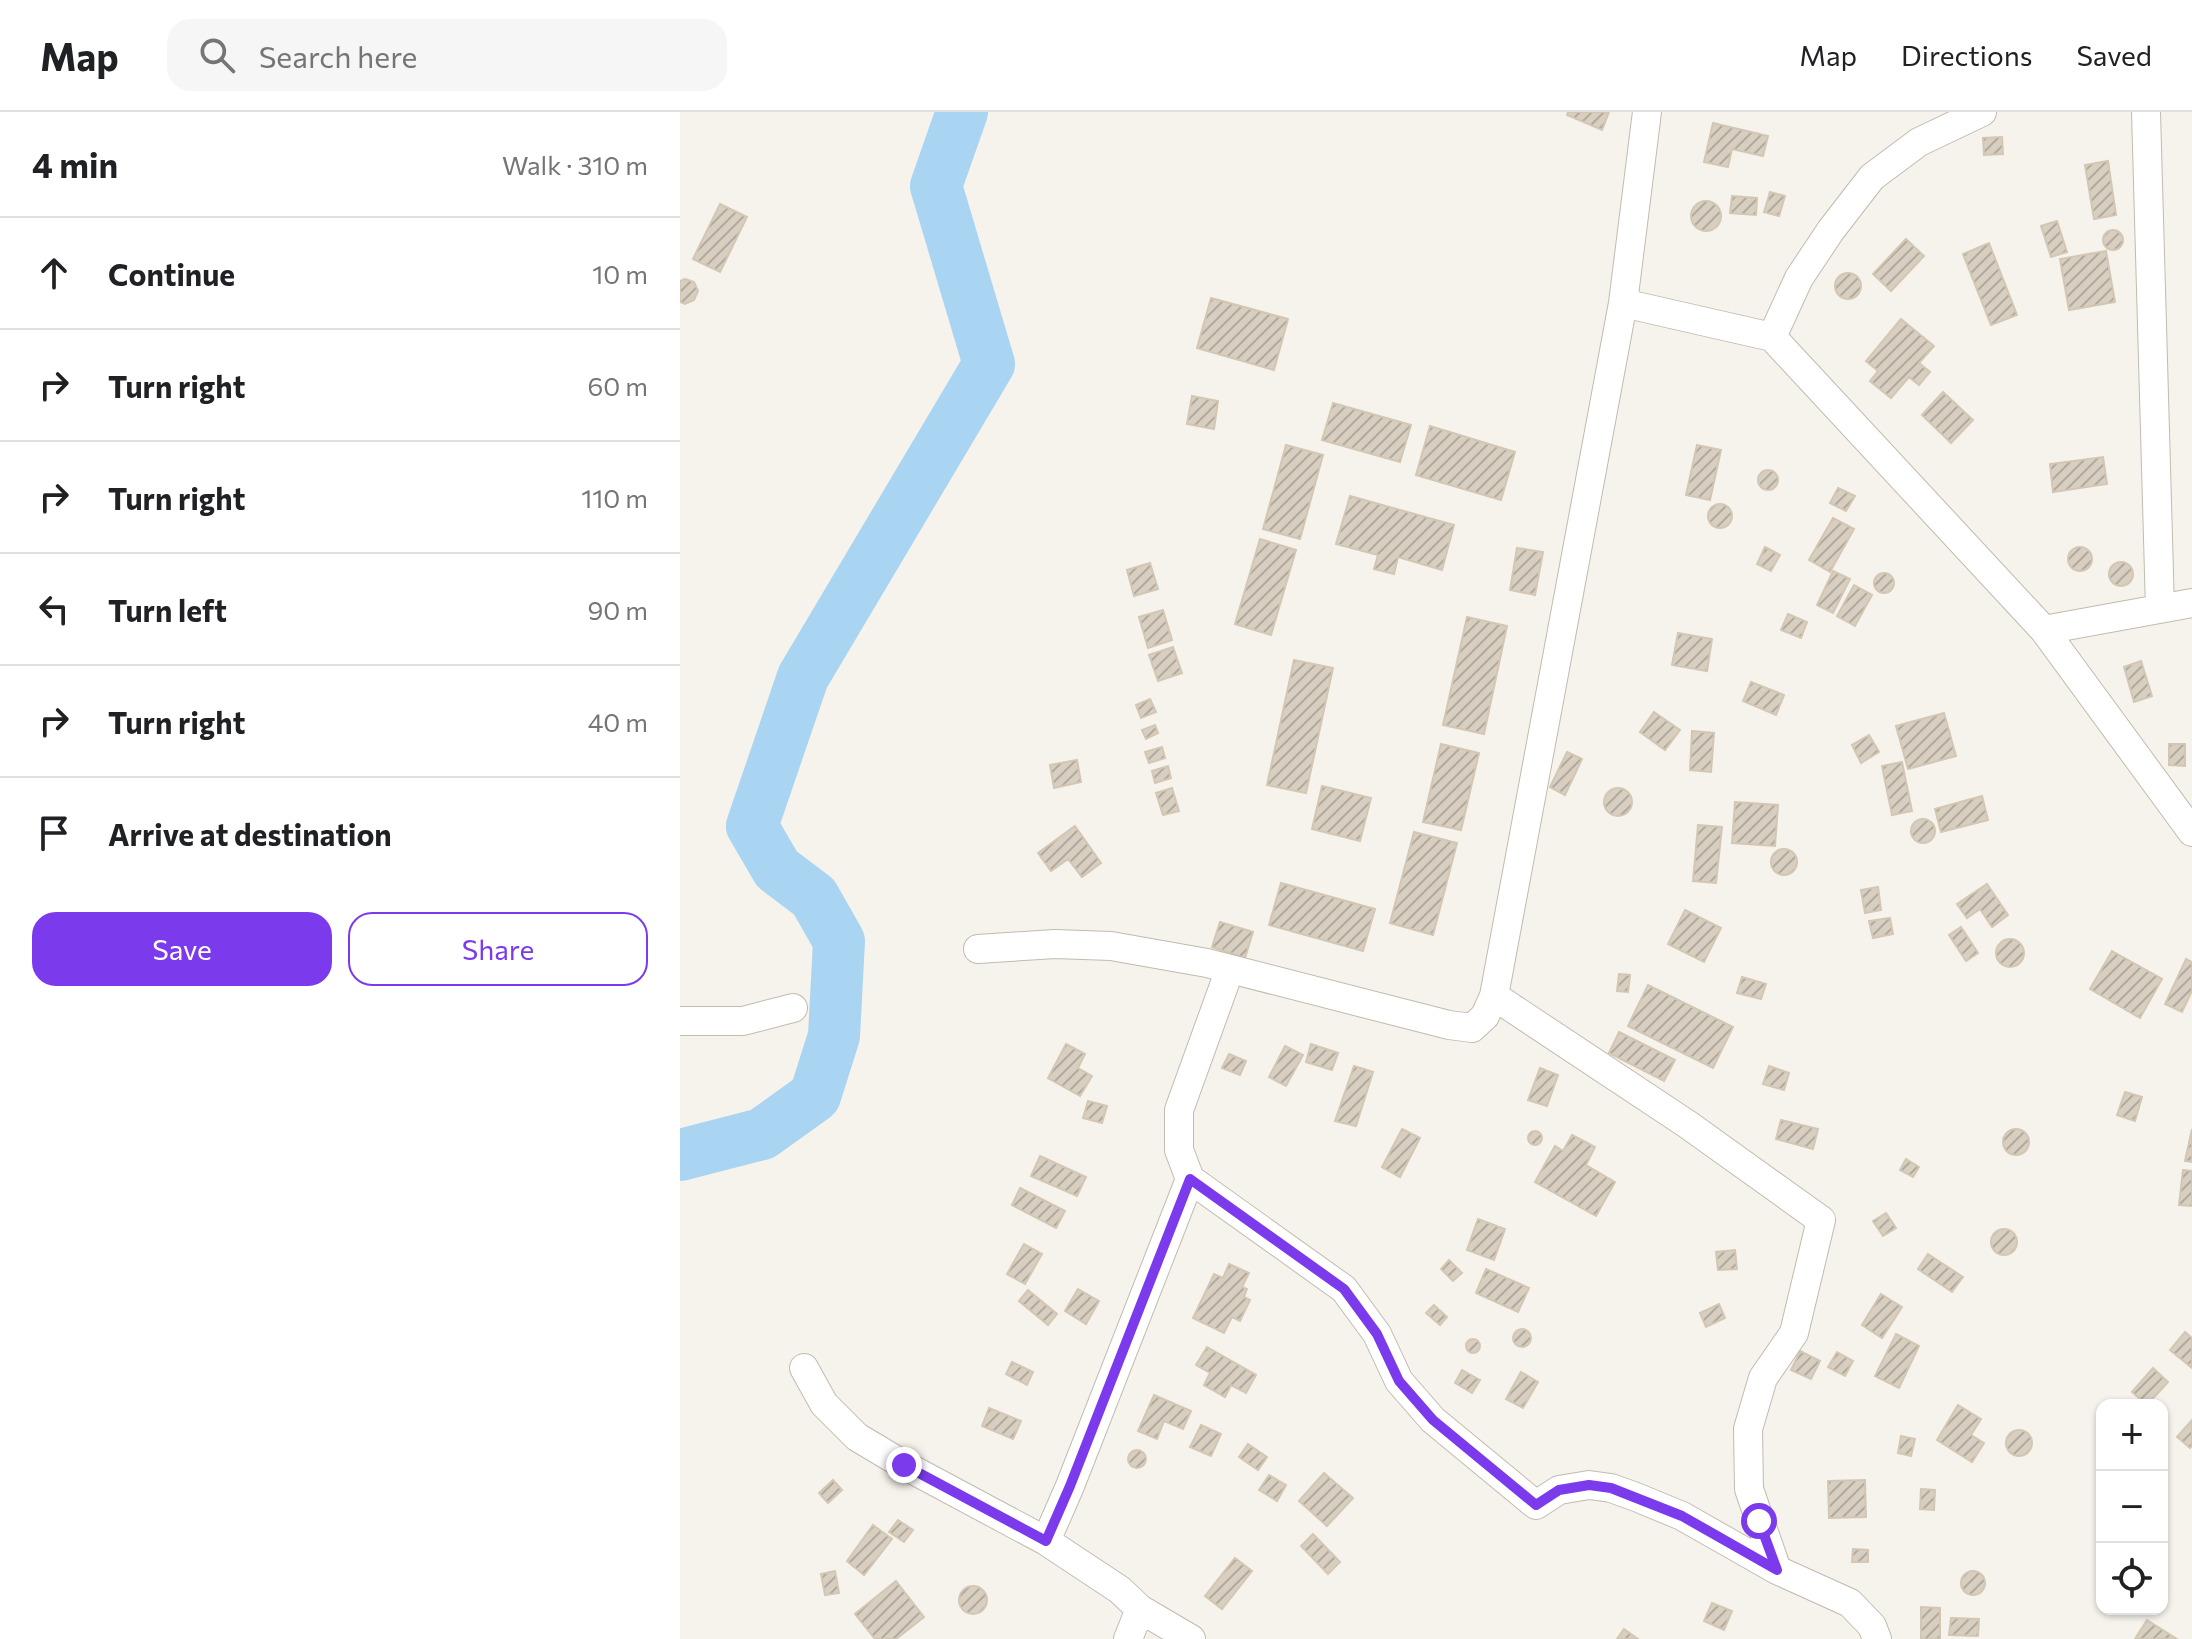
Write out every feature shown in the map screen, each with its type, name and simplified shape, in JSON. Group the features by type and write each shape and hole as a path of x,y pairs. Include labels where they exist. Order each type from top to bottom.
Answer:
{"street":[{"path":"978,949 1055,944 1111,946 1207,963 1449,1025 1472,1028 1485,1016 1494,996 1623,303 1647,112"},
{"path":"1772,337 1799,278 1872,177 1919,142 1982,112"},
{"path":"2146,112 2160,609"},
{"path":"1623,303 1772,337 2044,630 2192,832"},
{"path":"2044,630 2192,603"},
{"path":"1230,969 1179,1110 1179,1150 1190,1179 1344,1289 1377,1334 1399,1381 1433,1420 1536,1505 1559,1490 1589,1485 1611,1488 1682,1516 1777,1570 1850,1603 1872,1626 1877,1639"},
{"path":"1494,996 1687,1124 1821,1220 1794,1333 1763,1378 1748,1429 1749,1489 1777,1570"},
{"path":"680,1021 743,1021 793,1008"},
{"path":"1046,1541 1190,1179"},
{"path":"804,1368 824,1404 857,1437 1046,1541 1120,1590 1140,1609 1191,1639"},
{"path":"1128,1639 1140,1609"}],"building":[{"path":"1568,112 1609,112 1602,130 1567,115"},
{"path":"1713,123 1768,136 1763,156 1732,149 1728,167 1704,162"},
{"path":"2002,137 2003,154 1984,155 1983,138"},
{"path":"2108,161 2116,215 2094,219 2085,165"},
{"path":"1770,192 1785,196 1779,216 1764,212"},
{"path":"1732,196 1757,198 1756,215 1730,213"},
{"path":"1706,201 1717,205 1721,216 1717,227 1706,231 1695,227 1691,216 1695,205"},
{"path":"720,204 747,217 720,272 693,259"},
{"path":"2057,221 2067,252 2051,257 2041,226"},
{"path":"2113,230 2120,233 2123,240 2120,247 2113,250 2106,247 2103,240 2106,233"},
{"path":"1906,239 1924,256 1891,291 1873,274"},
{"path":"1989,243 2017,315 1991,325 1963,254"},
{"path":"2106,251 2115,302 2069,310 2060,259"},
{"path":"1848,273 1857,277 1861,286 1857,295 1848,299 1839,295 1835,286 1839,277"},
{"path":"680,281 694,282 698,291 694,300 685,304 680,302"},
{"path":"1211,298 1288,319 1274,370 1197,348"},
{"path":"1901,319 1934,346 1919,363 1930,372 1919,385 1909,377 1891,398 1870,381 1878,371 1866,361"},
{"path":"1943,392 1973,420 1951,443 1922,415"},
{"path":"1192,396 1218,401 1214,429 1187,424"},
{"path":"1333,403 1411,425 1400,462 1322,440"},
{"path":"1430,426 1515,452 1501,500 1416,475"},
{"path":"1286,445 1323,455 1300,539 1263,529"},
{"path":"1697,445 1721,450 1710,500 1686,495"},
{"path":"2103,457 2107,484 2053,492 2050,464"},
{"path":"1764,470 1772,470 1778,480 1772,490 1764,490 1758,484 1758,476"},
{"path":"1838,488 1855,496 1846,511 1830,503"},
{"path":"1350,496 1454,525 1442,570 1398,557 1394,574 1374,569 1378,555 1336,544"},
{"path":"1720,504 1729,507 1732,516 1729,525 1720,528 1711,525 1708,516 1711,507"},
{"path":"1833,518 1854,529 1830,572 1809,560"},
{"path":"1260,539 1296,550 1271,635 1235,624"},
{"path":"1765,547 1780,555 1771,571 1757,564"},
{"path":"2080,547 2089,550 2092,559 2089,568 2080,571 2071,568 2068,559 2071,550"},
{"path":"1517,548 1543,552 1535,595 1510,590"},
{"path":"2121,562 2130,565 2133,574 2130,583 2121,586 2112,583 2109,574 2112,565"},
{"path":"1150,563 1158,589 1134,596 1127,570"},
{"path":"1833,571 1850,579 1833,613 1817,605"},
{"path":"1884,573 1891,576 1894,583 1891,590 1884,593 1877,590 1874,583 1877,576"},
{"path":"1854,585 1872,595 1855,626 1837,616"},
{"path":"1163,610 1172,640 1148,648 1139,617"},
{"path":"1788,614 1807,622 1801,638 1781,630"},
{"path":"1467,617 1507,626 1484,734 1443,725"},
{"path":"1678,633 1712,639 1707,671 1672,665"},
{"path":"1173,647 1182,673 1158,681 1149,655"},
{"path":"1294,660 1333,668 1306,793 1267,785"},
{"path":"2141,661 2152,696 2134,702 2124,667"},
{"path":"1751,682 1784,695 1776,715 1743,701"},
{"path":"1150,699 1156,712 1141,718 1136,705"},
{"path":"1654,712 1680,730 1665,750 1640,732"},
{"path":"1944,713 1956,756 1908,769 1896,726"},
{"path":"1155,725 1158,733 1146,739 1142,730"},
{"path":"1692,731 1714,733 1711,772 1690,770"},
{"path":"1869,735 1879,752 1861,763 1852,745"},
{"path":"1441,744 1479,753 1461,830 1423,822"},
{"path":"2169,744 2185,744 2185,766 2169,765"},
{"path":"1162,747 1165,758 1149,763 1145,752"},
{"path":"1567,752 1582,759 1565,795 1550,787"},
{"path":"1077,760 1081,782 1054,788 1050,765"},
{"path":"1902,762 1912,811 1892,815 1882,766"},
{"path":"1168,766 1171,778 1155,783 1152,771"},
{"path":"1322,786 1371,798 1360,841 1312,829"},
{"path":"1172,788 1179,811 1163,815 1156,793"},
{"path":"1618,788 1628,792 1632,802 1628,812 1618,816 1608,812 1604,802 1608,792"},
{"path":"1982,796 1988,820 1941,832 1935,809"},
{"path":"1735,802 1778,805 1775,846 1732,843"},
{"path":"1923,819 1931,823 1935,831 1931,839 1923,843 1915,839 1911,831 1915,823"},
{"path":"1698,825 1722,827 1716,883 1693,881"},
{"path":"1075,826 1101,863 1082,877 1068,859 1051,871 1038,853"},
{"path":"1414,832 1457,843 1433,935 1390,923"},
{"path":"1784,849 1793,853 1797,862 1793,871 1784,875 1775,871 1771,862 1775,853"},
{"path":"1281,883 1375,909 1363,951 1269,925"},
{"path":"1987,884 2008,915 1992,927 1980,909 1967,918 1957,904"},
{"path":"1878,887 1881,910 1865,913 1861,890"},
{"path":"1685,910 1721,928 1704,962 1668,944"},
{"path":"1890,918 1893,934 1873,938 1869,921"},
{"path":"1220,922 1253,932 1245,958 1212,947"},
{"path":"1961,927 1978,953 1966,961 1949,935"},
{"path":"2010,939 2020,943 2024,953 2020,963 2010,967 2000,963 1996,953 2000,943"},
{"path":"2112,951 2162,979 2140,1018 2090,989"},
{"path":"2186,959 2192,962 2192,991 2182,1012 2165,1004"},
{"path":"1619,974 1630,975 1628,992 1617,991"},
{"path":"1742,977 1766,984 1761,999 1737,993"},
{"path":"1648,985 1733,1027 1713,1068 1628,1026"},
{"path":"1619,1032 1675,1060 1664,1081 1609,1053"},
{"path":"1066,1044 1085,1054 1078,1068 1092,1076 1080,1096 1048,1078"},
{"path":"1311,1044 1338,1053 1332,1070 1306,1062"},
{"path":"1285,1046 1303,1055 1286,1086 1269,1077"},
{"path":"1229,1054 1246,1061 1240,1075 1222,1068"},
{"path":"1354,1066 1373,1072 1356,1126 1335,1121"},
{"path":"1769,1066 1789,1073 1784,1090 1763,1084"},
{"path":"1540,1068 1558,1075 1547,1106 1528,1100"},
{"path":"2125,1092 2142,1097 2135,1121 2117,1115"},
{"path":"1088,1101 1107,1106 1102,1123 1083,1118"},
{"path":"1781,1120 1818,1129 1813,1149 1776,1139"},
{"path":"1402,1129 1420,1138 1400,1177 1382,1167"},
{"path":"2016,1129 2025,1133 2029,1142 2025,1151 2016,1155 2007,1151 2003,1142 2007,1133"},
{"path":"2192,1129 2192,1162 2185,1161"},
{"path":"1535,1131 1542,1138 1535,1145 1528,1138"},
{"path":"1572,1135 1595,1147 1586,1165 1615,1182 1596,1216 1535,1182 1555,1146 1563,1151"},
{"path":"1040,1156 1086,1177 1077,1196 1031,1176"},
{"path":"1906,1159 1919,1167 1913,1177 1900,1170"},
{"path":"2183,1170 2192,1171 2192,1206 2179,1205"},
{"path":"1020,1188 1065,1211 1056,1228 1012,1205"},
{"path":"1886,1213 1896,1228 1883,1236 1873,1221"},
{"path":"1478,1219 1505,1229 1494,1260 1467,1250"},
{"path":"2004,1229 2013,1233 2017,1242 2013,1251 2004,1255 1995,1251 1991,1242 1995,1233"},
{"path":"1024,1244 1042,1254 1025,1284 1007,1274"},
{"path":"1735,1250 1737,1269 1718,1270 1716,1252"},
{"path":"1928,1254 1963,1277 1952,1292 1918,1269"},
{"path":"1449,1260 1462,1273 1453,1281 1441,1269"},
{"path":"1229,1264 1249,1273 1242,1287 1247,1289 1244,1297 1250,1300 1240,1321 1232,1317 1224,1333 1193,1318 1214,1274 1223,1278"},
{"path":"1486,1269 1529,1288 1518,1312 1476,1293"},
{"path":"1078,1289 1099,1301 1086,1324 1065,1311"},
{"path":"1028,1290 1057,1314 1048,1325 1019,1301"},
{"path":"1881,1294 1902,1307 1882,1338 1862,1325"},
{"path":"1719,1304 1725,1318 1706,1327 1700,1313"},
{"path":"1434,1305 1447,1317 1440,1325 1426,1313"},
{"path":"1522,1329 1531,1338 1522,1347 1513,1338"},
{"path":"2185,1332 2192,1338 2192,1368 2170,1350"},
{"path":"1896,1334 1919,1346 1899,1388 1875,1376"},
{"path":"1473,1339 1480,1346 1473,1353 1466,1346"},
{"path":"1207,1347 1256,1375 1246,1393 1231,1385 1225,1397 1204,1385 1210,1373 1196,1365"},
{"path":"1800,1351 1820,1361 1811,1379 1791,1370"},
{"path":"1837,1352 1853,1361 1845,1376 1828,1367"},
{"path":"1012,1362 1033,1372 1027,1385 1006,1374"},
{"path":"2153,1368 2168,1382 2152,1399 2140,1399 2132,1392"},
{"path":"1462,1370 1480,1380 1472,1393 1455,1383"},
{"path":"1521,1372 1538,1382 1523,1408 1506,1399"},
{"path":"1154,1395 1191,1411 1183,1429 1164,1421 1157,1439 1138,1431"},
{"path":"1958,1405 1981,1419 1971,1435 1984,1443 1972,1462 1937,1440"},
{"path":"989,1408 1021,1421 1013,1439 982,1426"},
{"path":"2192,1420 2192,1446 2190,1448 2177,1437"},
{"path":"1201,1425 1221,1434 1211,1456 1190,1447"},
{"path":"2019,1430 2028,1434 2032,1443 2028,1452 2019,1456 2010,1452 2006,1443 2010,1434"},
{"path":"1901,1436 1915,1439 1911,1456 1898,1453"},
{"path":"1248,1444 1267,1457 1258,1470 1239,1457"},
{"path":"1137,1450 1146,1459 1137,1468 1128,1459"},
{"path":"1324,1473 1353,1498 1327,1526 1299,1501"},
{"path":"1269,1475 1286,1485 1277,1501 1259,1490"},
{"path":"833,1480 842,1490 828,1503 819,1493"},
{"path":"1865,1480 1866,1517 1829,1518 1828,1481"},
{"path":"1921,1489 1935,1490 1934,1510 1920,1509"},
{"path":"898,1520 913,1530 904,1542 889,1532"},
{"path":"873,1525 892,1539 864,1575 847,1561"},
{"path":"1313,1534 1340,1562 1328,1574 1301,1546"},
{"path":"1853,1549 1868,1550 1868,1562 1852,1562"},
{"path":"1235,1558 1252,1571 1222,1609 1205,1596"},
{"path":"835,1571 839,1593 825,1595 821,1574"},
{"path":"1973,1571 1982,1574 1985,1583 1982,1592 1973,1595 1964,1592 1961,1583 1964,1574"},
{"path":"896,1581 924,1617 896,1639 875,1639 855,1614"},
{"path":"973,1586 983,1590 987,1600 983,1610 973,1614 963,1610 959,1600 963,1590"},
{"path":"1712,1603 1732,1611 1724,1630 1704,1621"},
{"path":"1921,1607 1940,1608 1940,1639 1921,1639"},
{"path":"1951,1618 1979,1619 1978,1636 1949,1635"},
{"path":"2147,1620 2177,1639 2135,1639"},
{"path":"1624,1629 1638,1639 1617,1639"}],"waterway":[{"path":"680,1155 762,1134 815,1096 834,1036 839,941 814,897 777,869 752,826 803,677 989,364 936,186 962,112"}],"route":[{"path":"904,1465 1046,1541 1190,1179 1344,1289 1377,1334 1399,1381 1433,1420 1536,1505 1559,1490 1589,1485 1611,1488 1682,1516 1777,1570 1759,1521"}]}
